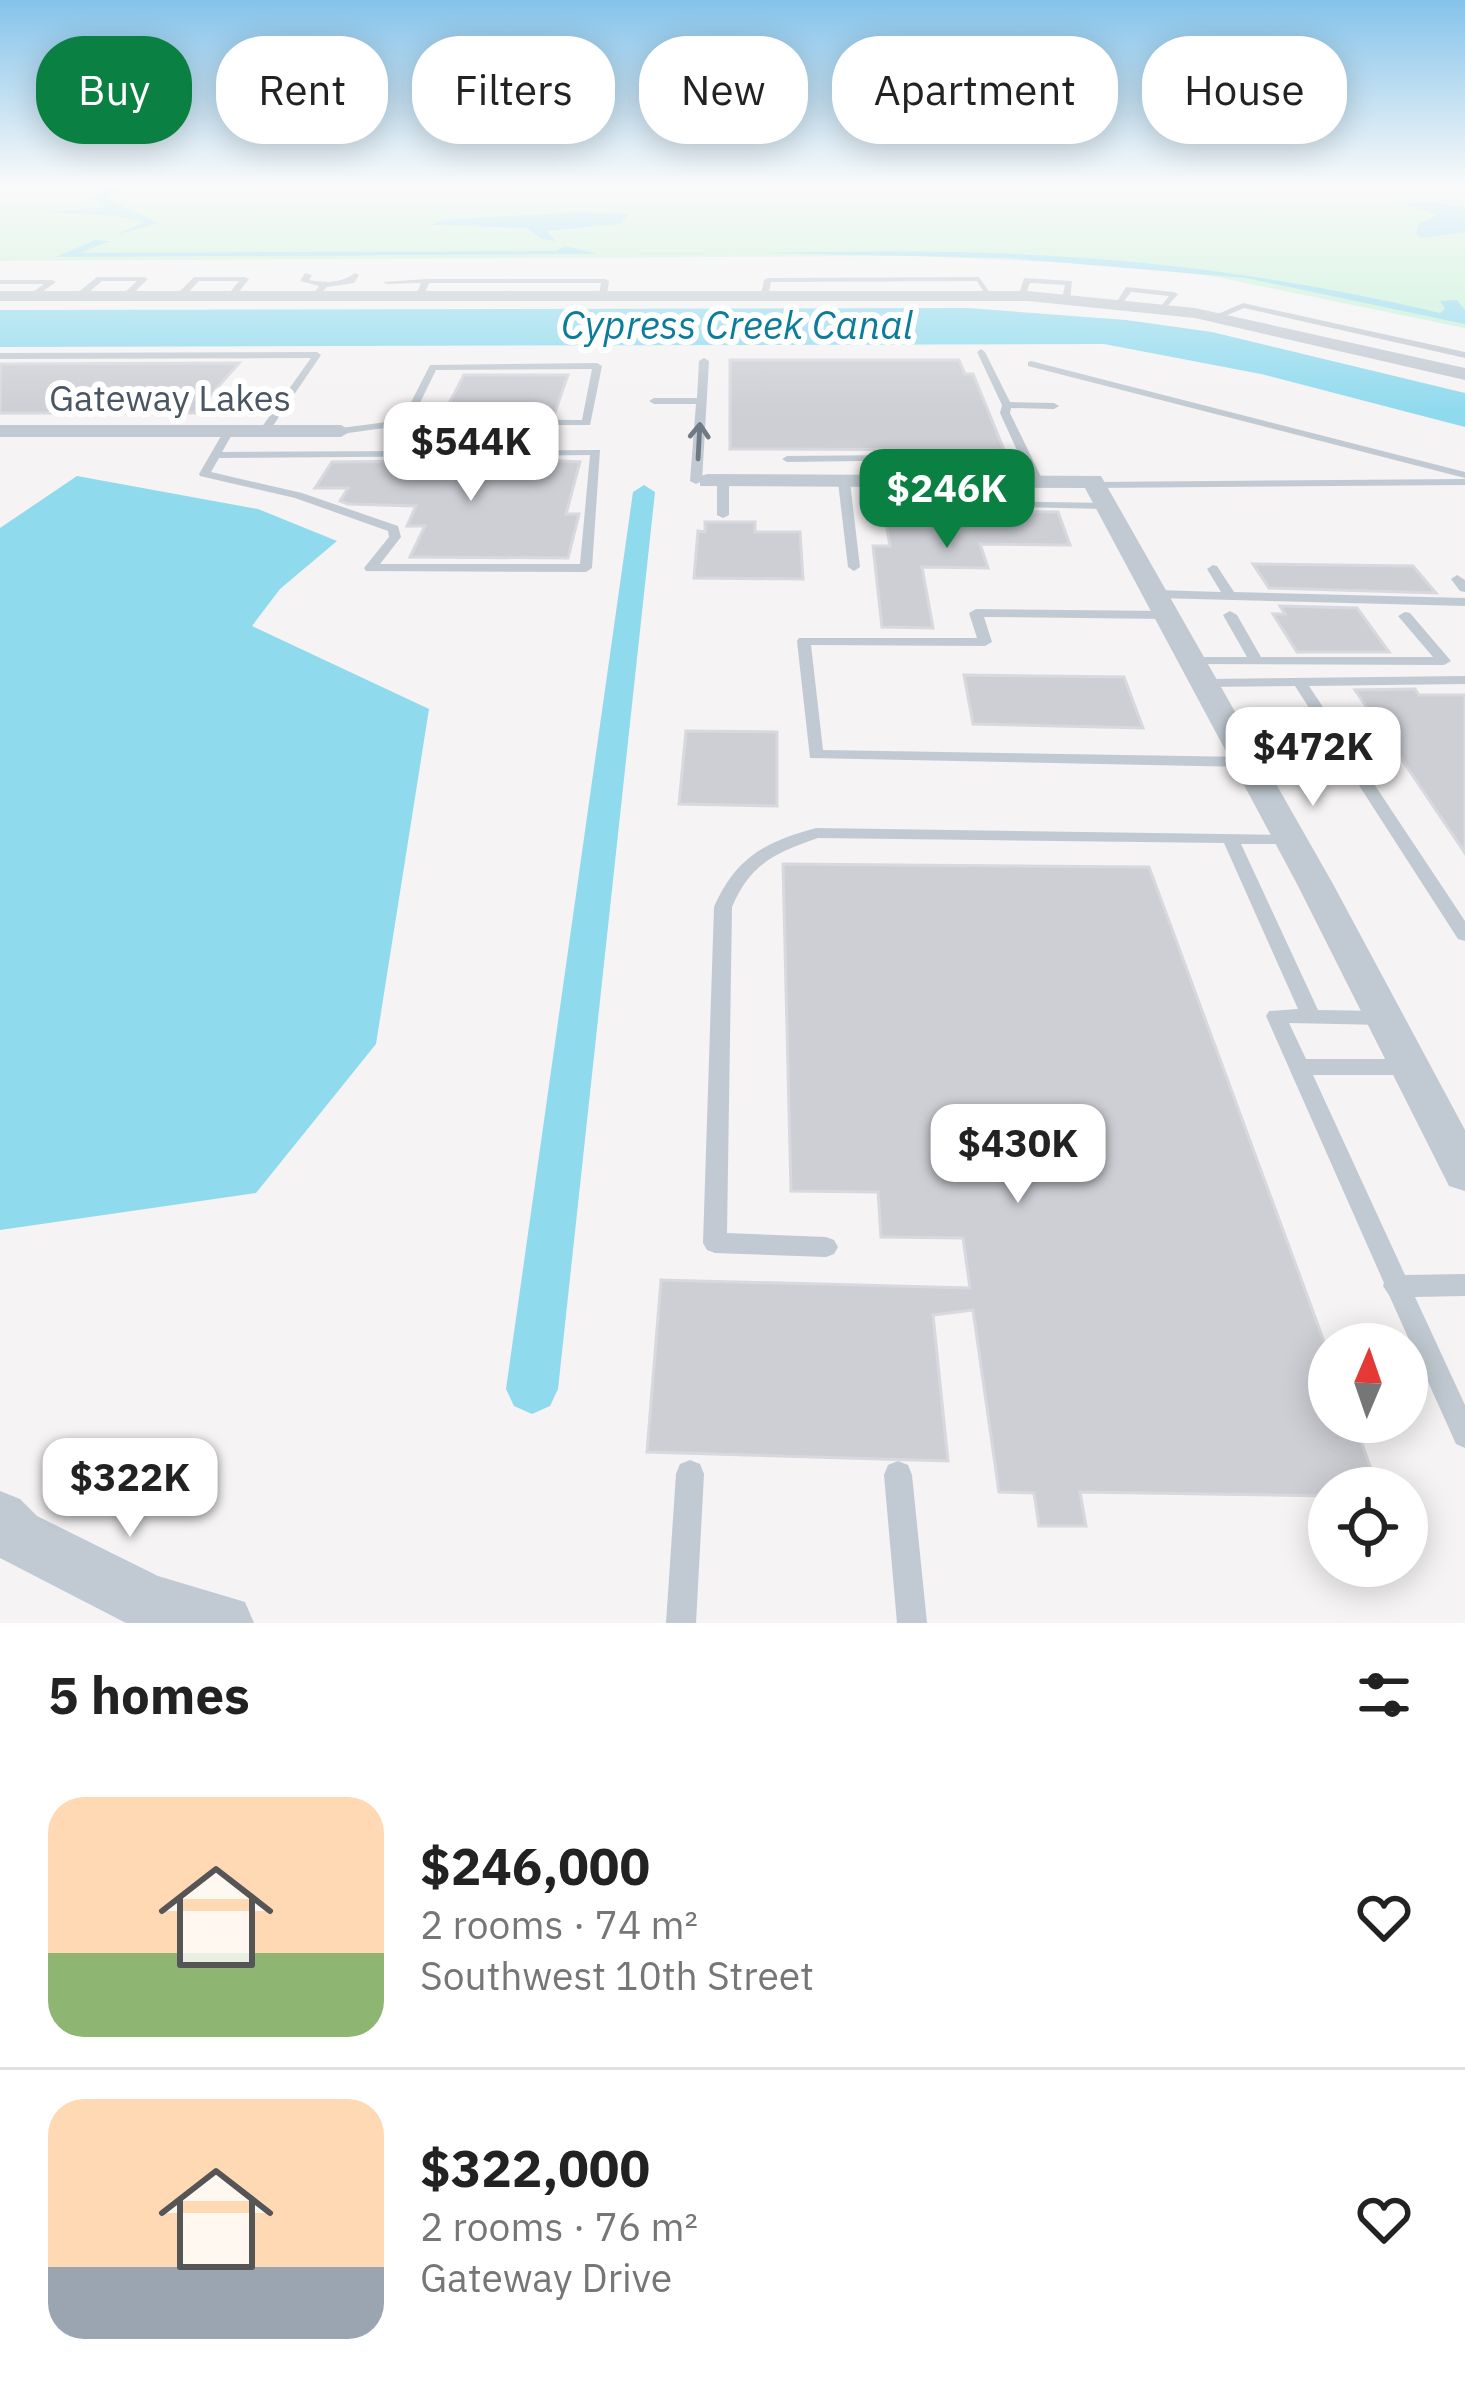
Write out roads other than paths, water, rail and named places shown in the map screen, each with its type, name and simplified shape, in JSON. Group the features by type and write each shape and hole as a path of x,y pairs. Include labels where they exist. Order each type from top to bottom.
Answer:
{"street":[{"path":"0,296 231,296 423,288 603,294 989,294 1118,303 1215,317 1465,374"},
{"name":"Gateway Lakes","path":"0,431 341,431"},
{"path":"709,481 1037,481 1099,490 1463,1166"},
{"path":"0,1519 17,1535 151,1604 224,1623"}],"lane":[{"path":"308,275 304,281 320,290 351,281 355,275"},
{"path":"0,282 52,282 33,296"},
{"path":"387,282 423,288"},
{"path":"1215,317 1257,299"},
{"path":"1244,305 1465,355"},
{"path":"981,352 1037,481"},
{"path":"0,356 317,356 264,431"},
{"path":"704,361 701,401 709,481 722,515"},
{"path":"1030,364 1465,478"},
{"path":"341,431 406,422 586,422 597,366 433,367 406,422"},
{"path":"654,401 701,401"},
{"path":"1007,405 1054,406"},
{"path":"214,455 596,452 588,494 592,511 586,568 370,568 395,537 394,529 298,494 204,473 214,455 229,431"},
{"path":"914,458 922,482"},
{"path":"788,459 1008,458"},
{"path":"980,504 1099,490 1465,478"},
{"path":"844,482 854,567"},
{"path":"1213,569 1229,594"},
{"path":"1248,763 816,755 804,641 986,642 976,613 1161,605 1229,594 1465,602"},
{"path":"1230,616 1256,661"},
{"path":"1198,672 1256,661 1444,661 1405,616"},
{"path":"1198,672 1299,682 1465,680"},
{"path":"1299,682 1465,935"},
{"path":"826,1247 715,1243 723,908 734,877 770,849 816,833 1290,838"},
{"path":"1229,838 1312,1016"},
{"path":"1385,1018 1276,1016 1465,1435"},
{"path":"1298,1067 1410,1067"},
{"path":"1395,1286 1465,1286"},
{"path":"681,1623 690,1474"},
{"path":"898,1475 912,1623"}],"water":[{"path":"1040,261 1160,265 1328,289 1440,313 1445,309 1440,301 1457,300 1465,310 1465,324 1246,278"},
{"name":"Cypress Creek Canal","path":"967,308 1212,332 1465,393 1465,427 1261,374 1104,344 0,347 0,310"},
{"path":"77,476 258,509 337,541 280,589 252,626 429,709 376,1044 256,1193 0,1230 0,528"}],"waterway":[{"path":"532,1389 644,492"}]}
